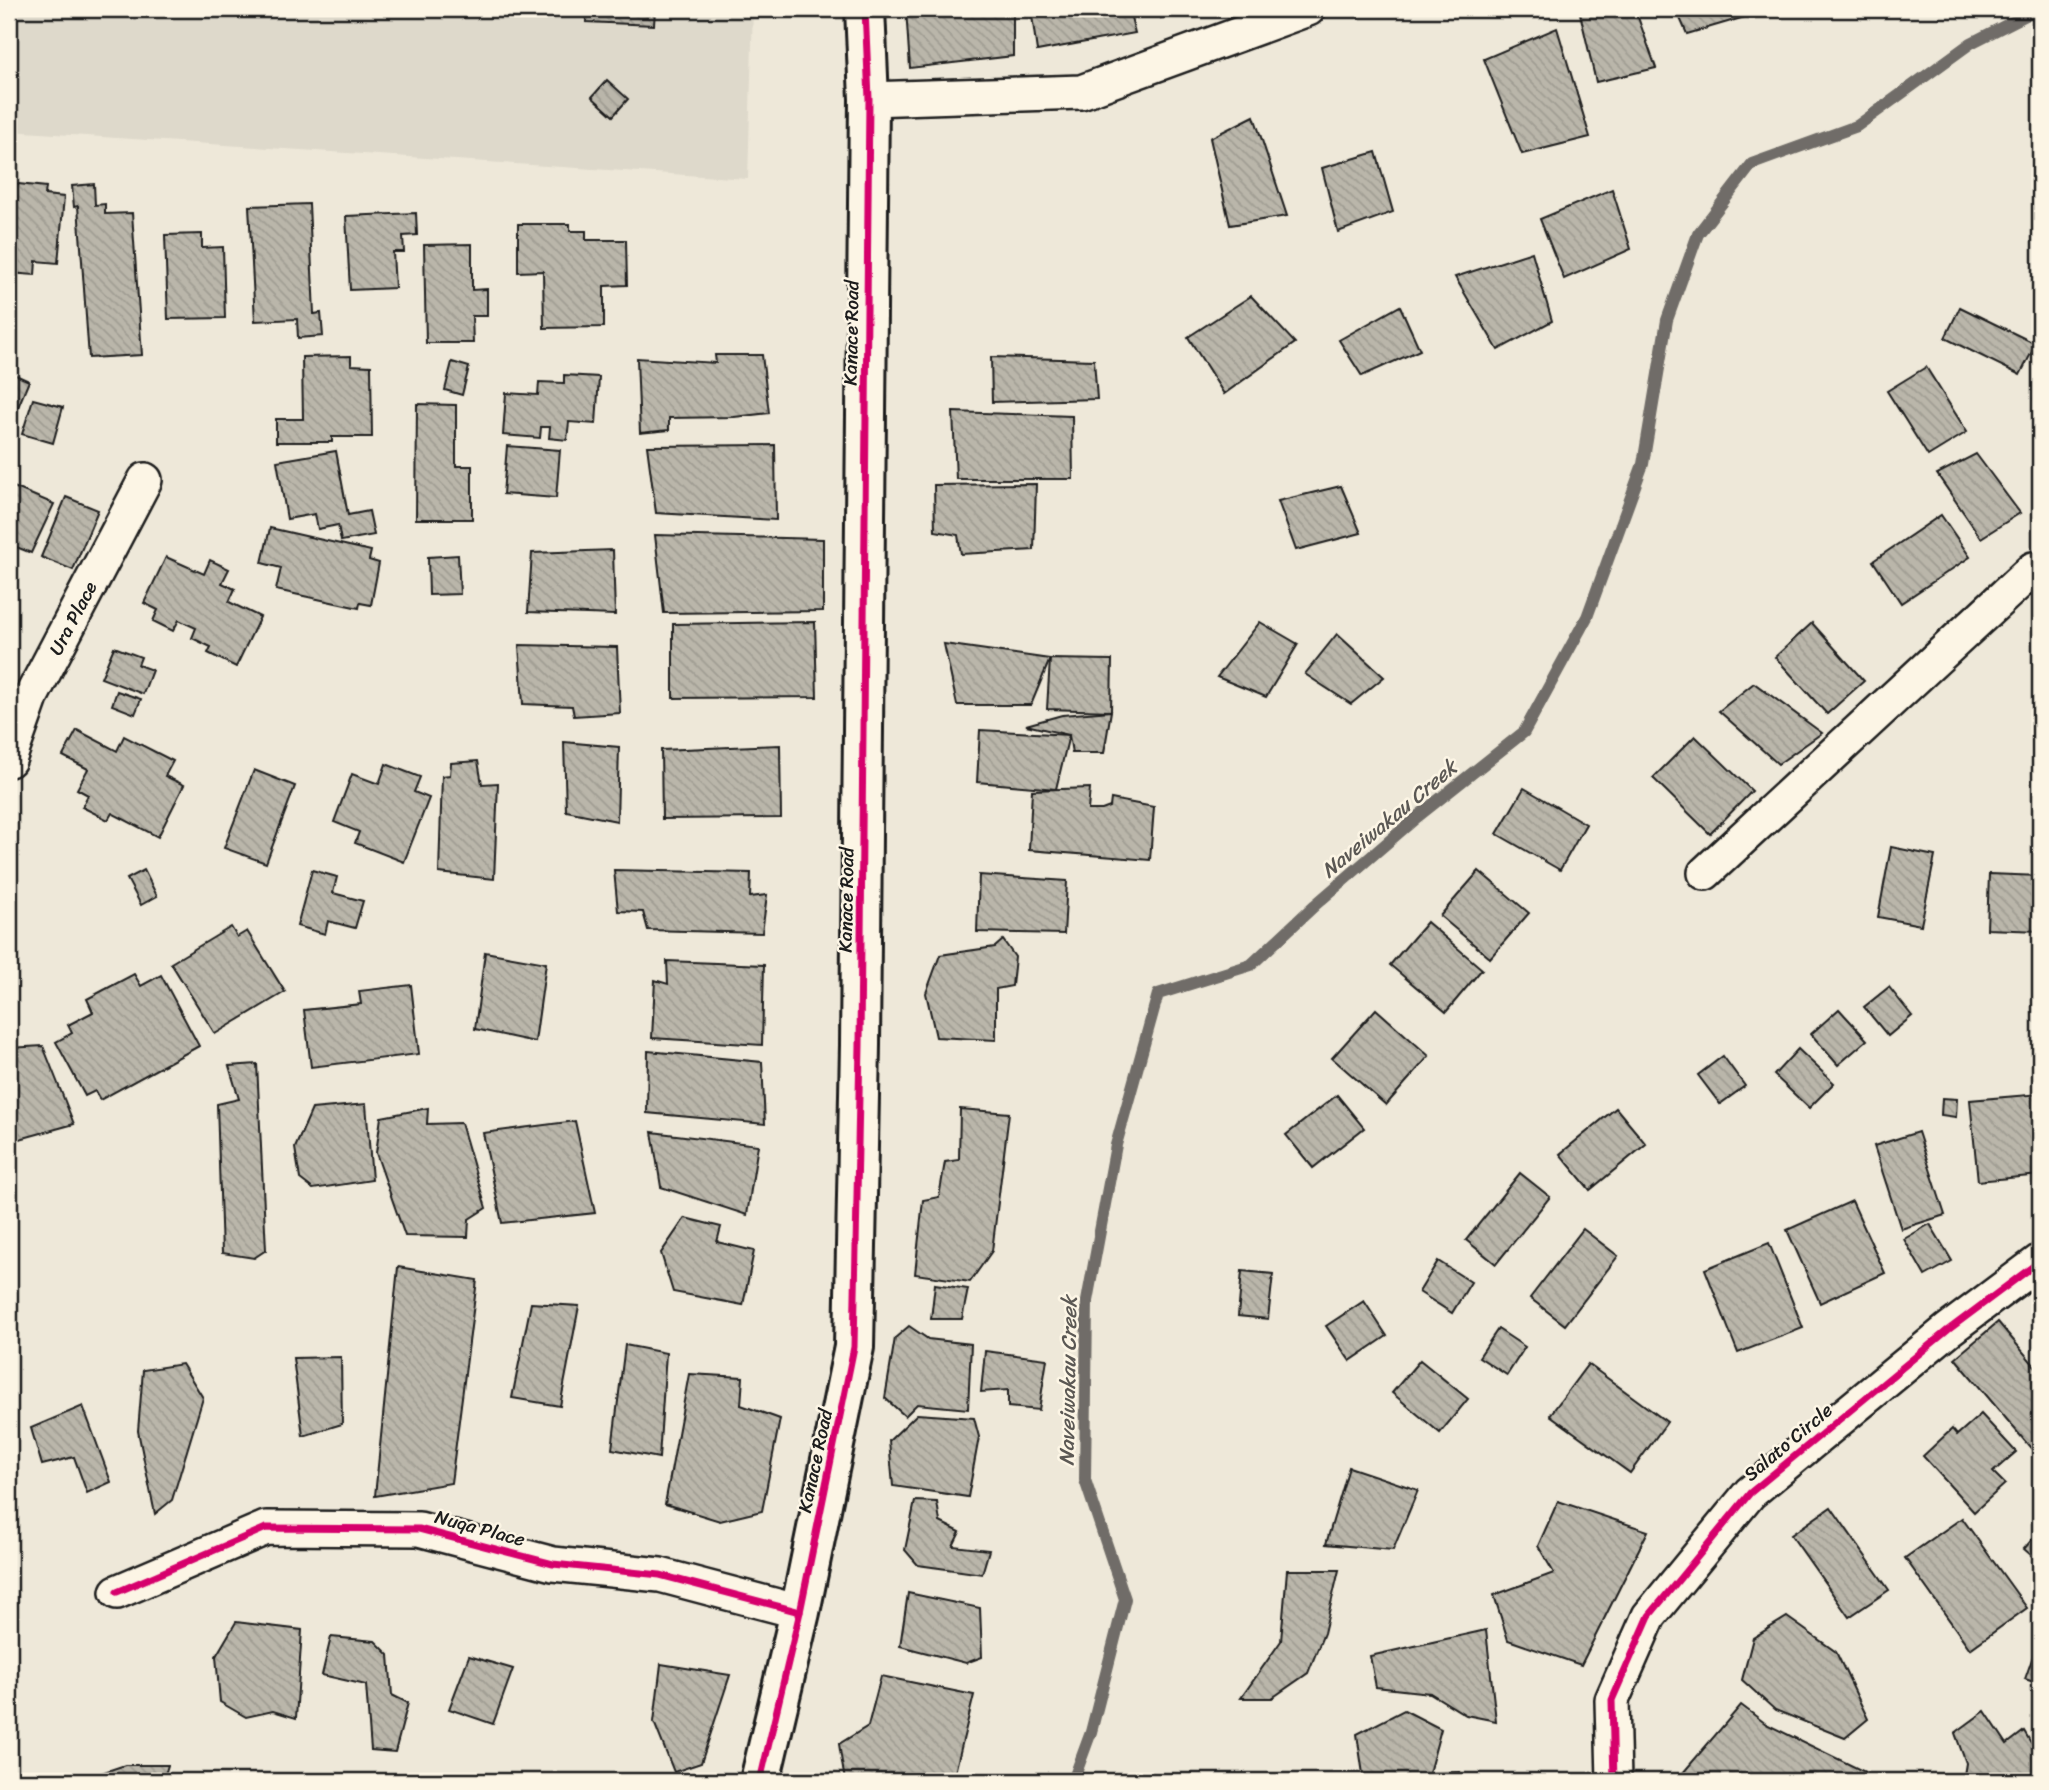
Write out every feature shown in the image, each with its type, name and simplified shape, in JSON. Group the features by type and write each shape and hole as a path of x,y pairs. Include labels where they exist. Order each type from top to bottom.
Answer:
{"street":[{"name":"Kanace Road","path":"760,1781 800,1612 854,1347 861,1003 869,99 865,9"},
{"path":"869,99 1081,92 1308,9"},
{"name":"Ura Place","path":"9,760 33,695 145,480"},
{"path":"1705,873 2033,569 2040,568"},
{"name":"Salato Circle","path":"1614,1781 1612,1700 1649,1616 1750,1493 1948,1330 2040,1261"},
{"name":"Nuqa Place","path":"117,1592 266,1528 419,1529 552,1563 660,1575 800,1612"}],"shaded area":[{"path":"9,9 753,9 748,179 9,131"}],"building":[{"path":"587,9 655,9 654,25 586,22"},
{"path":"906,9 1013,9 1013,56 910,68"},
{"path":"1031,9 1129,9 1135,33 1037,51"},
{"path":"1159,9 1196,9 1161,18"},
{"path":"1579,9 1635,9 1656,68 1596,82"},
{"path":"1676,9 1772,9 1687,34"},
{"path":"1557,28 1590,137 1522,154 1484,59"},
{"path":"607,80 628,99 613,116 592,97"},
{"path":"1254,116 1287,216 1230,225 1210,138"},
{"path":"1376,152 1393,212 1338,232 1322,168"},
{"path":"9,183 46,187 45,195 64,197 58,263 36,261 35,275 9,273"},
{"path":"94,184 95,205 105,204 105,214 132,213 142,355 89,358 78,206 74,207 72,186"},
{"path":"1612,189 1631,249 1564,279 1540,219"},
{"path":"309,204 314,314 321,313 323,336 298,338 297,319 255,321 249,206"},
{"path":"416,213 417,235 403,236 404,252 393,252 395,288 350,290 346,216"},
{"path":"518,224 570,224 570,231 586,231 586,240 626,240 627,285 604,286 604,327 544,328 543,271 518,272"},
{"path":"202,234 202,248 223,247 225,318 168,319 165,235"},
{"path":"472,244 472,290 487,289 487,316 472,316 473,343 426,343 424,245"},
{"path":"1532,252 1552,321 1498,350 1455,277"},
{"path":"1251,296 1295,343 1224,394 1188,337"},
{"path":"1400,306 1420,350 1362,376 1339,340"},
{"path":"1960,307 2036,344 2020,375 1945,338"},
{"path":"715,355 762,355 769,413 734,417 669,418 669,430 640,433 637,358 716,363"},
{"path":"351,356 351,365 371,366 372,437 332,437 332,442 276,442 276,419 303,419 302,357"},
{"path":"991,357 1094,360 1097,399 992,402"},
{"path":"452,362 469,367 462,395 445,390"},
{"path":"1926,367 1967,432 1928,456 1887,391"},
{"path":"9,372 29,381 10,426 14,429 11,437 9,436"},
{"path":"564,375 599,377 596,424 569,422 567,440 549,438 550,427 541,427 540,438 503,435 506,393 538,395 539,382 564,383"},
{"path":"2040,396 2040,412 2034,399"},
{"path":"33,399 63,407 53,443 22,434"},
{"path":"417,404 456,405 456,466 472,466 472,519 416,519"},
{"path":"953,412 1072,416 1073,479 956,479"},
{"path":"775,445 776,520 656,513 647,446"},
{"path":"507,446 560,450 556,498 503,494"},
{"path":"336,451 348,515 369,511 374,535 341,541 338,525 318,529 315,514 287,519 277,461"},
{"path":"1976,454 2020,513 1981,538 1937,474"},
{"path":"1036,484 1034,550 961,554 958,535 935,531 934,485"},
{"path":"9,485 54,504 31,553 9,544"},
{"path":"1341,486 1361,533 1296,550 1278,501"},
{"path":"66,497 98,510 73,570 41,557"},
{"path":"1941,515 1970,557 1901,603 1873,561"},
{"path":"270,528 371,551 369,560 379,563 371,605 360,603 359,608 276,590 281,568 262,563"},
{"path":"655,535 823,539 823,611 664,613"},
{"path":"613,550 615,615 528,612 532,553"},
{"path":"458,555 460,594 429,595 428,557"},
{"path":"166,557 204,574 210,560 229,569 222,583 235,589 229,602 260,617 236,667 208,653 211,647 192,638 196,628 179,620 173,631 153,621 158,610 144,603"},
{"path":"815,622 817,697 673,698 673,624"},
{"path":"1260,622 1298,644 1266,697 1217,677"},
{"path":"1812,623 1864,681 1827,714 1775,657"},
{"path":"1337,634 1384,677 1351,704 1305,674"},
{"path":"944,644 1050,659 1031,705 957,705"},
{"path":"519,645 617,647 620,713 574,716 572,706 523,704"},
{"path":"114,647 141,657 138,665 152,670 143,694 101,678"},
{"path":"1050,659 1112,660 1111,711 1047,709"},
{"path":"1754,683 1822,733 1778,764 1719,711"},
{"path":"117,691 141,699 135,714 112,705"},
{"path":"1111,711 1104,753 1072,753 1069,735 1026,725 1062,715"},
{"path":"77,730 117,751 124,736 173,761 165,776 184,785 158,837 112,813 108,820 82,807 88,795 77,789 88,769 63,756"},
{"path":"980,730 1069,735 1056,789 977,782"},
{"path":"1695,736 1752,791 1710,834 1653,778"},
{"path":"564,742 619,747 617,821 566,811"},
{"path":"780,745 781,818 662,819 661,750"},
{"path":"478,761 482,784 498,783 494,879 439,873 442,776 450,775 451,763"},
{"path":"386,764 420,777 414,792 429,798 404,862 355,843 359,832 334,822 352,774 379,784"},
{"path":"254,770 295,786 266,863 224,848"},
{"path":"1090,788 1088,810 1110,807 1111,799 1154,807 1150,860 1029,850 1032,790"},
{"path":"1524,788 1586,824 1560,870 1497,834"},
{"path":"1891,847 1935,856 1921,925 1878,917"},
{"path":"144,870 157,896 141,905 127,879"},
{"path":"312,870 337,877 333,893 363,901 355,928 328,921 325,934 297,926"},
{"path":"614,870 751,873 750,897 767,895 762,933 648,930 643,912 618,911"},
{"path":"1479,871 1529,913 1490,958 1440,916"},
{"path":"1989,874 2040,876 2040,931 1987,929"},
{"path":"979,875 1067,881 1064,934 977,932"},
{"path":"1427,922 1482,969 1446,1012 1390,965"},
{"path":"231,927 237,937 247,931 285,992 215,1034 171,963"},
{"path":"1003,940 1015,957 1012,986 996,989 996,1040 936,1037 926,993 940,955 995,947"},
{"path":"485,952 546,963 535,1042 475,1029"},
{"path":"667,961 764,965 762,1045 652,1038 655,980 668,984"},
{"path":"134,974 141,986 161,975 199,1046 100,1100 95,1091 85,1096 56,1042 72,1033 68,1025 93,1012 87,999"},
{"path":"411,985 419,1054 311,1067 304,1010 361,1004 359,991"},
{"path":"1889,987 1912,1016 1888,1036 1864,1007"},
{"path":"1376,1009 1429,1056 1386,1105 1332,1058"},
{"path":"1839,1009 1867,1040 1838,1065 1811,1034"},
{"path":"43,1046 74,1124 9,1142 9,1048"},
{"path":"1798,1049 1834,1083 1809,1108 1774,1075"},
{"path":"648,1051 762,1062 765,1124 647,1113"},
{"path":"1723,1056 1745,1086 1720,1104 1698,1075"},
{"path":"257,1064 266,1250 254,1258 222,1253 217,1104 239,1099 229,1066"},
{"path":"2040,1094 2040,1175 1978,1181 1970,1100"},
{"path":"1337,1095 1364,1128 1313,1168 1286,1135"},
{"path":"1942,1098 1957,1099 1956,1117 1941,1115"},
{"path":"366,1104 372,1180 313,1189 300,1179 295,1148 312,1109"},
{"path":"428,1108 427,1124 461,1123 486,1208 469,1219 468,1237 405,1236 376,1153 381,1117"},
{"path":"1616,1108 1646,1144 1590,1190 1560,1154"},
{"path":"960,1109 1009,1113 992,1251 970,1282 915,1274 923,1200 939,1197 945,1162 959,1160"},
{"path":"575,1121 595,1213 502,1223 483,1133"},
{"path":"652,1132 758,1145 747,1215 661,1187"},
{"path":"1918,1132 1945,1215 1901,1229 1874,1146"},
{"path":"1520,1173 1550,1197 1496,1264 1466,1240"},
{"path":"1852,1201 1885,1273 1820,1303 1787,1230"},
{"path":"685,1218 721,1227 717,1242 754,1251 743,1305 673,1292 661,1253"},
{"path":"1930,1224 1952,1261 1925,1276 1904,1239"},
{"path":"1583,1229 1618,1256 1565,1325 1530,1298"},
{"path":"1769,1243 1803,1328 1738,1353 1705,1269"},
{"path":"1438,1261 1471,1282 1452,1313 1419,1292"},
{"path":"398,1267 477,1280 451,1483 375,1496"},
{"path":"1242,1271 1273,1274 1268,1319 1238,1316"},
{"path":"935,1284 968,1289 962,1319 931,1319"},
{"path":"1364,1301 1387,1336 1350,1361 1326,1326"},
{"path":"531,1303 579,1306 560,1406 512,1398"},
{"path":"1998,1322 2040,1372 2040,1459 1955,1358"},
{"path":"909,1326 928,1339 971,1344 968,1409 917,1404 905,1416 885,1398 895,1338"},
{"path":"1498,1329 1525,1347 1507,1375 1479,1357"},
{"path":"625,1345 666,1353 659,1458 612,1449"},
{"path":"985,1351 1047,1359 1039,1410 1008,1407 1008,1390 981,1392"},
{"path":"341,1357 342,1424 303,1436 293,1358"},
{"path":"1420,1360 1468,1399 1440,1433 1392,1393"},
{"path":"182,1364 203,1398 172,1500 155,1514 138,1431 143,1370"},
{"path":"1588,1364 1667,1422 1630,1473 1550,1415"},
{"path":"689,1374 743,1377 741,1405 780,1419 762,1511 720,1521 665,1504"},
{"path":"83,1406 111,1482 87,1493 74,1457 42,1465 31,1428"},
{"path":"917,1414 974,1418 979,1437 968,1497 893,1486 889,1441"},
{"path":"1981,1414 2016,1452 1993,1472 2005,1484 1974,1512 1923,1456 1952,1429 1957,1435"},
{"path":"1349,1467 1418,1490 1393,1550 1326,1544"},
{"path":"915,1501 937,1502 940,1522 960,1532 953,1546 989,1550 982,1574 918,1565 905,1550"},
{"path":"1558,1501 1648,1531 1581,1665 1508,1640 1494,1595 1554,1573 1538,1546"},
{"path":"1831,1507 1889,1590 1849,1617 1791,1535"},
{"path":"1962,1518 2027,1608 1970,1649 1905,1558"},
{"path":"2040,1530 2040,1563 2024,1549"},
{"path":"1287,1570 1339,1570 1324,1633 1308,1673 1272,1698 1241,1698 1281,1641"},
{"path":"908,1593 980,1608 982,1657 966,1663 900,1646"},
{"path":"1787,1617 1836,1652 1868,1719 1845,1738 1775,1710 1742,1680 1753,1638"},
{"path":"236,1622 302,1630 296,1718 273,1711 246,1717 220,1702 216,1656"},
{"path":"1486,1630 1496,1721 1466,1715 1430,1693 1376,1687 1370,1656"},
{"path":"331,1637 375,1641 389,1655 392,1695 408,1703 395,1752 371,1750 366,1685 322,1675"},
{"path":"2040,1640 2040,1684 2025,1679"},
{"path":"469,1656 513,1669 493,1724 449,1709"},
{"path":"661,1664 730,1675 701,1763 674,1772 654,1722"},
{"path":"881,1676 974,1695 953,1781 845,1781 839,1744 868,1726"},
{"path":"1741,1705 1766,1724 1865,1772 1856,1781 1676,1781"},
{"path":"1404,1710 1441,1729 1429,1773 1460,1772 1458,1781 1364,1781 1357,1734"},
{"path":"1985,1711 2007,1744 2024,1731 2040,1758 2040,1781 1963,1781 1966,1763 1955,1733"},
{"path":"9,1745 13,1781 9,1781"},
{"path":"125,1765 168,1765 163,1781 88,1781 89,1777"}],"waterway":[{"name":"Naveiwakau Creek","path":"1073,1781 1091,1732 1125,1599 1085,1480 1087,1301 1116,1145 1158,994 1251,965 1315,905 1417,817 1524,732 1587,617 1643,464 1667,320 1698,234 1752,164 1857,126 1971,43 2038,9"}],"cycle path":[{"path":"760,1781 800,1612 854,1347 860,1045 869,99 865,9"},
{"path":"1614,1781 1612,1700 1649,1616 1750,1493 1948,1330 2040,1261"},
{"path":"117,1592 266,1528 419,1529 553,1564 660,1575 800,1612"}]}
